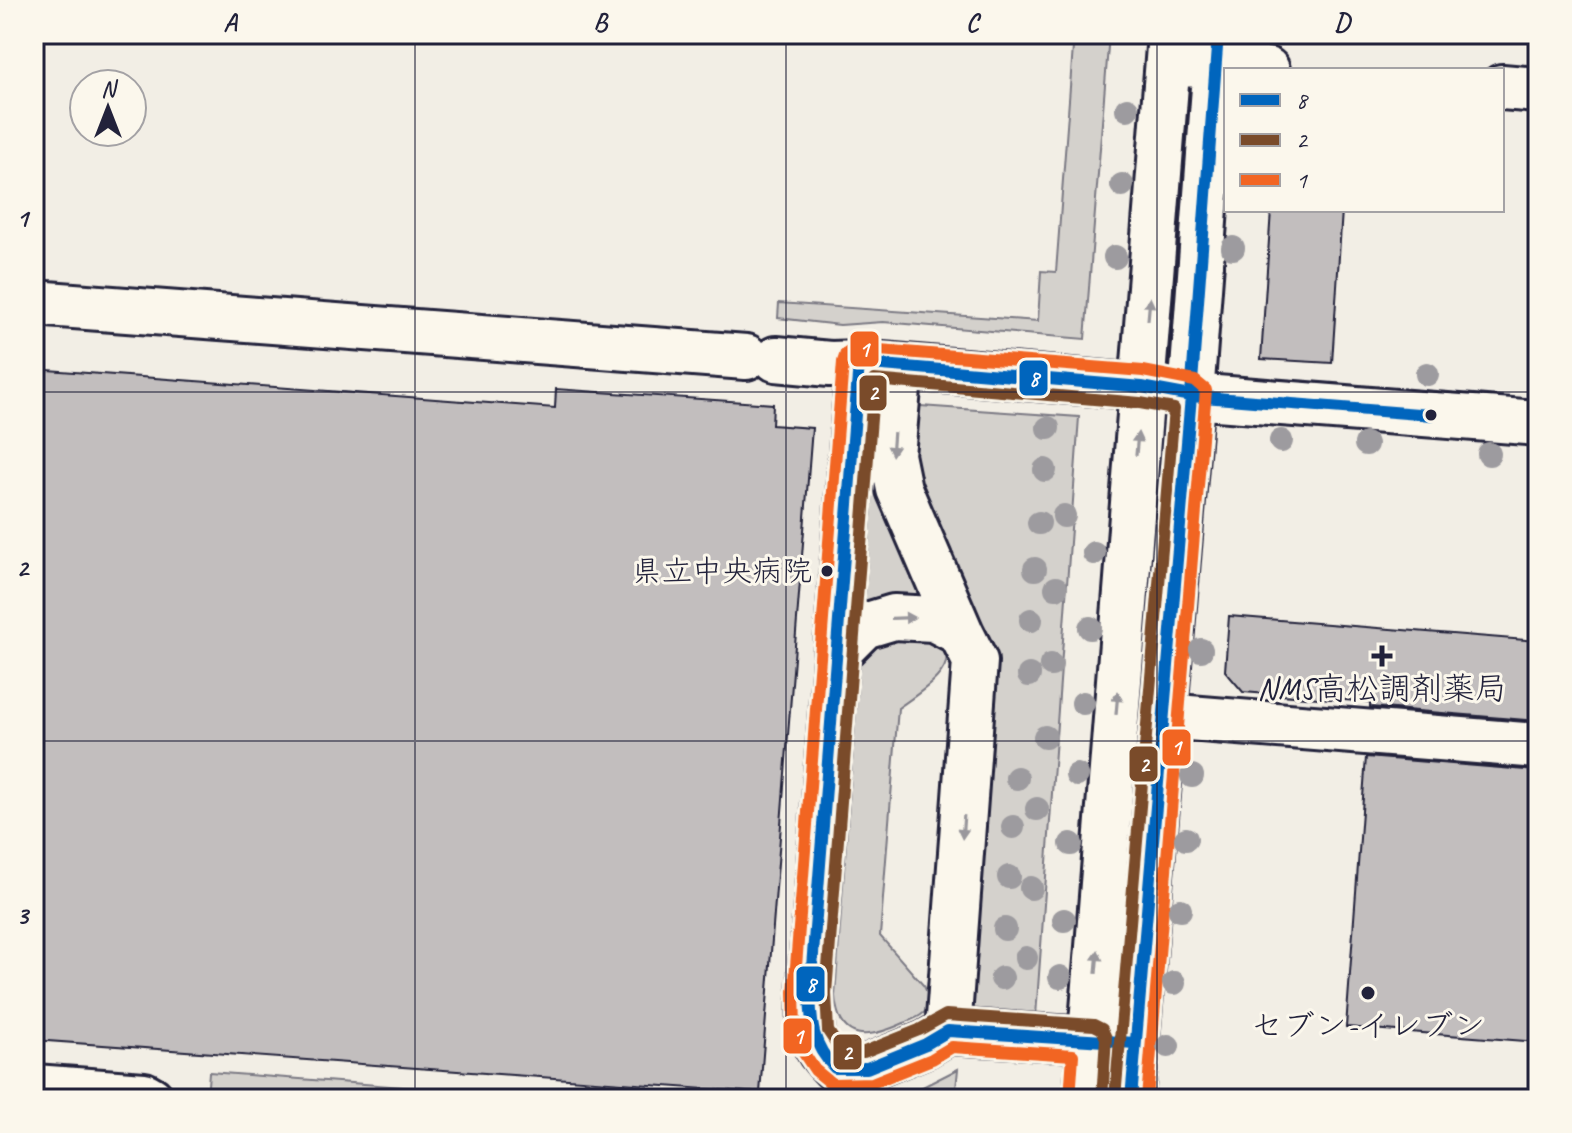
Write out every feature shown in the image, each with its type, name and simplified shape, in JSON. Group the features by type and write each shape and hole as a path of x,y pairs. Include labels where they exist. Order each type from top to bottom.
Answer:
{"street":[{"path":"1086,1099 1169,48 1217,50 1262,68"},
{"path":"1131,1099 1217,50"},
{"path":"1504,87 1538,90"},
{"path":"34,303 830,364 880,365 1142,387 1191,396 1538,423"},
{"path":"880,365 899,489 975,661 948,1031"},
{"path":"880,365 837,653 810,993 811,1023 817,1051 835,1068 867,1068 926,1044 948,1031 1135,1043"},
{"path":"837,653 864,626 894,617 934,619 961,633"},
{"path":"1164,716 1538,746"},
{"path":"34,1087 144,1095 151,1099"}],"shaded area":[{"path":"1074,34 1109,34 1085,339 883,322 840,325 778,318 779,303 1038,321 1041,271 1056,272"},
{"path":"906,405 1079,417 1036,1016 966,1011 991,669 910,484"},
{"path":"874,481 934,608 863,613"},
{"path":"890,635 930,639 944,648 947,657 940,674 898,708 880,936 924,986 929,1005 918,1017 879,1032 858,1034 843,1023 835,996 859,665 865,650"},
{"path":"958,1069 955,1099 899,1099"},
{"path":"209,1072 558,1099 207,1099"}],"building":[{"path":"1271,212 1342,212 1332,363 1261,359"},
{"path":"34,369 555,408 556,389 773,404 772,425 812,428 760,1093 34,1040"},
{"name":"NMS高松調剤薬局","path":"1229,616 1538,641 1538,721 1370,707 1370,702 1243,692 1225,671"},
{"path":"1366,757 1538,771 1538,1042 1346,1027"}],"transit line":[{"name":"8","path":"1131,1099 1191,396 1218,34"},
{"name":"1","path":"1070,1098 1073,1055 952,1047 932,1059 872,1083 832,1084 815,1070 801,1049 795,1027 794,992 843,362 846,353 854,348 1143,371 1195,381 1206,390 1147,1099"},
{"name":"8","path":"1135,1043 948,1031 926,1044 867,1068 835,1068 817,1042 812,1024 810,993 859,363 1142,387 1191,396 1431,415"},
{"name":"2","path":"1102,1099 1106,1038 1102,1029 1094,1025 946,1015 919,1030 864,1052 842,1052 828,1031 826,993 874,380 1140,403 1174,409 1115,1098"}],"place":[{"name":"県立中央病院","path":"827,571"},
{"name":"NMS高松調剤薬局","path":"1382,656"},
{"name":"セブン-イレブン","path":"1368,993"}]}
